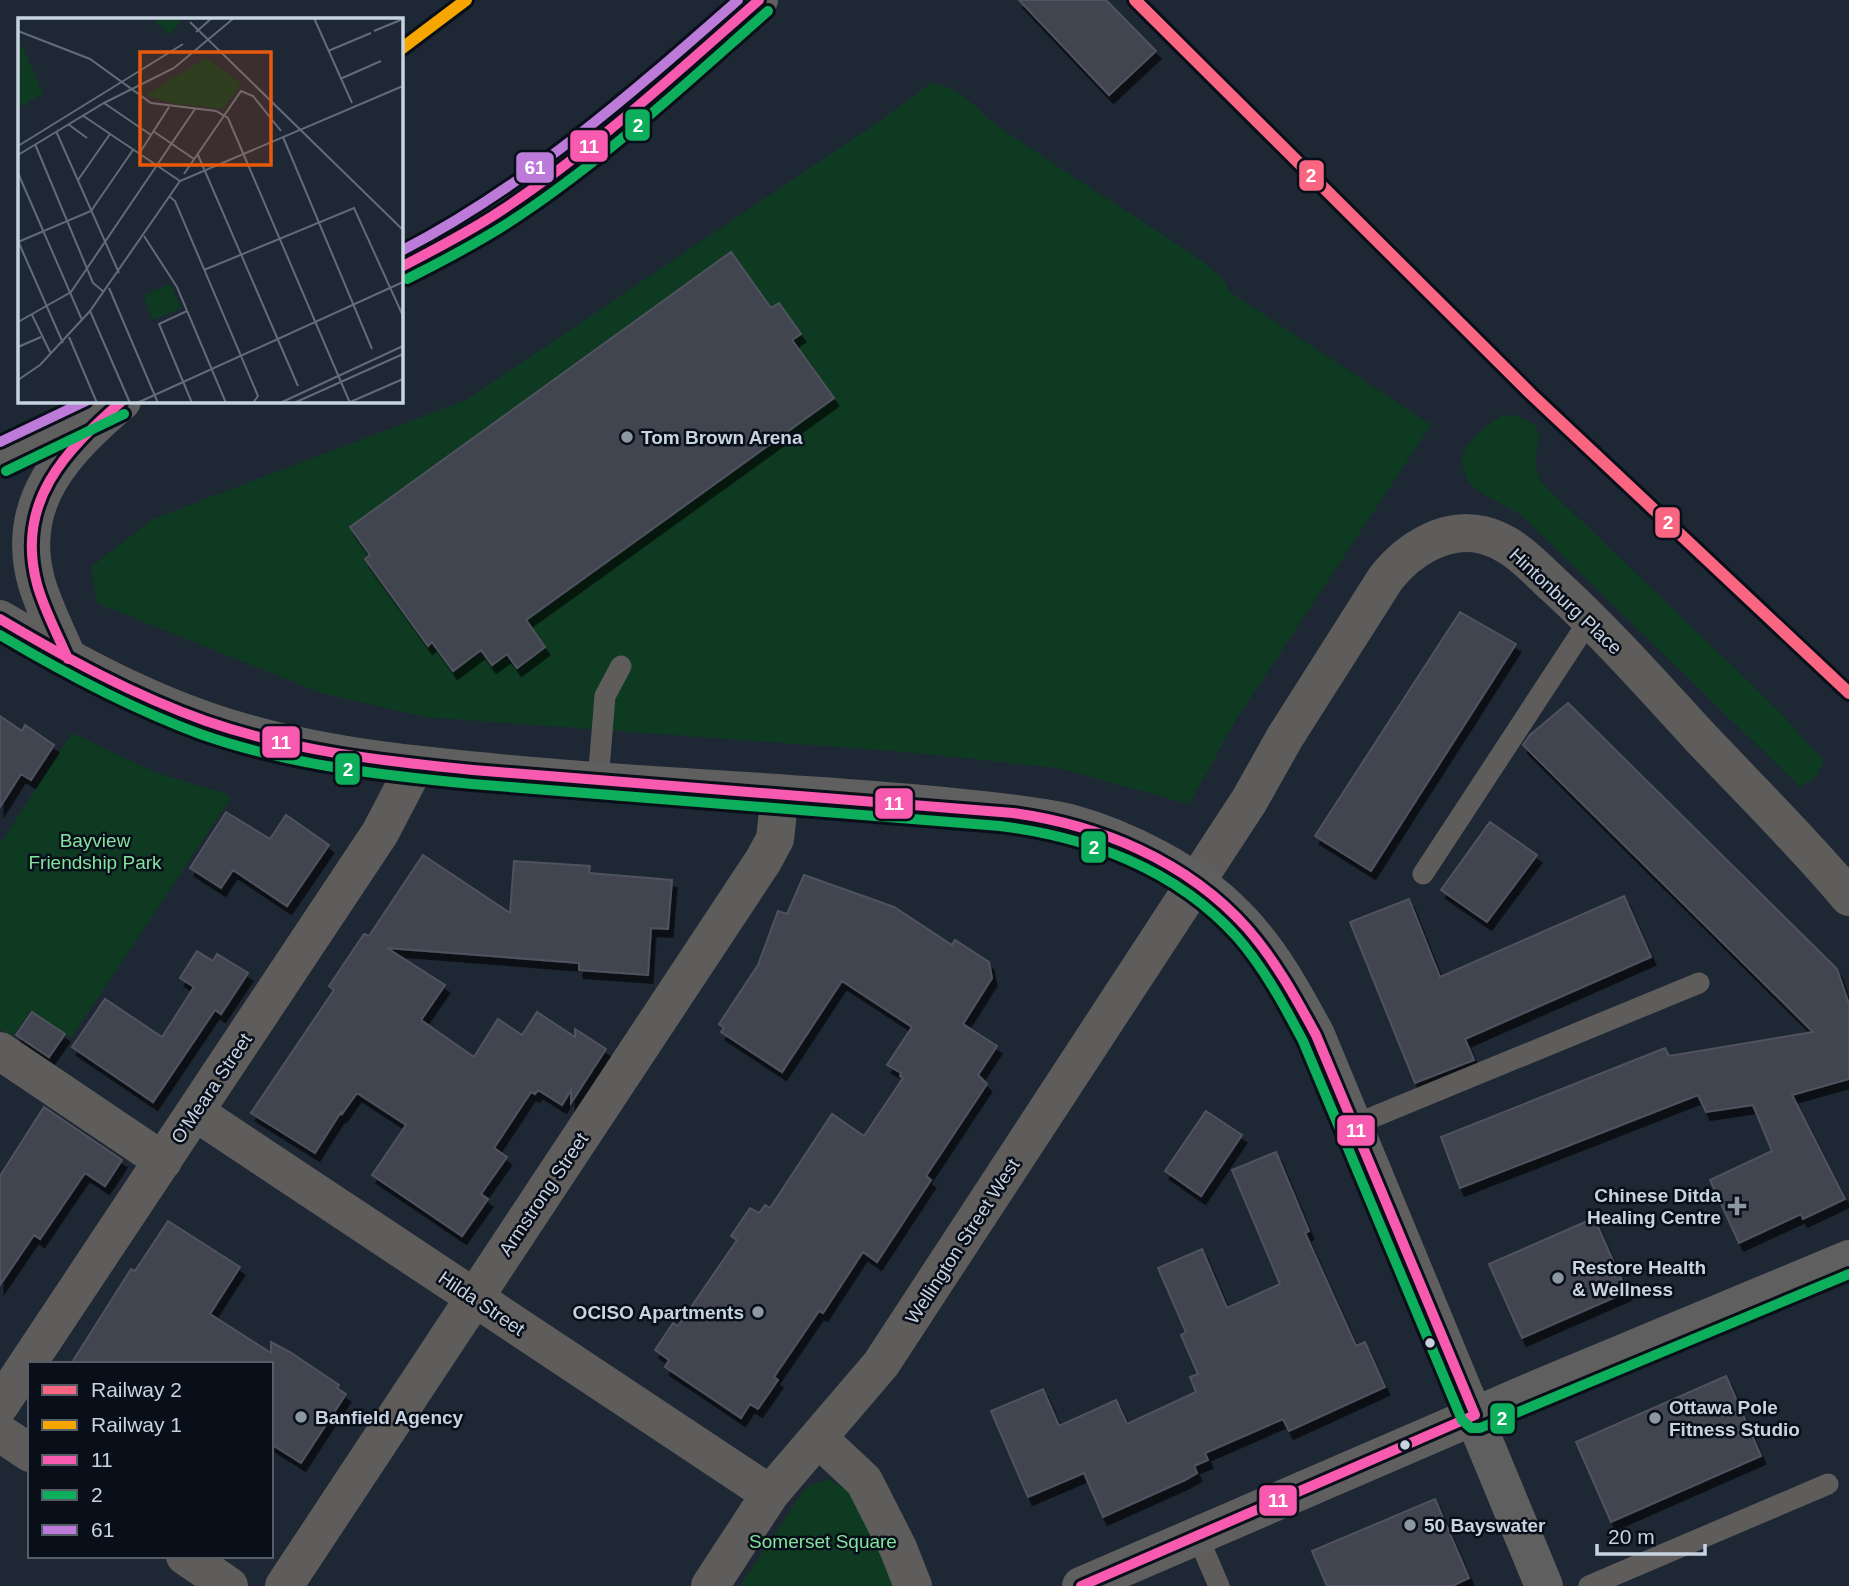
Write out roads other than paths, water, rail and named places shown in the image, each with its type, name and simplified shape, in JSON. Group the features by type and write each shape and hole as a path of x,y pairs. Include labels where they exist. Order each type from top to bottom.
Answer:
{"street":[{"path":"402,266 482,223 548,178 663,84 759,0"},
{"path":"0,458 118,402"},
{"path":"68,659 37,585 30,544 35,513 51,474 62,458 119,402"},
{"name":"Hintonburg Place","path":"1195,882 1249,801 1285,737 1386,578 1399,562 1412,552 1446,536 1464,533 1501,541 1517,551 1590,619 1849,897"},
{"path":"0,619 68,659 167,706 238,731 297,745 415,766 979,809 1069,823 1095,831 1133,847 1195,882 1237,917 1256,939 1284,978 1316,1035 1545,1586"},
{"name":"O'Meara Street","path":"29,1362 380,833 415,766"},
{"name":"Armstrong Street","path":"284,1586 763,862 775,839 780,794"},
{"name":"Wellington Street West","path":"710,1586 770,1494 881,1364 1195,882"},
{"path":"0,1051 163,1161"},
{"name":"Hilda Street","path":"195,1112 770,1494"},
{"path":"1081,1586 1475,1415 1849,1259"},
{"name":"O'Meara Street","path":"0,1405 28,1363"},
{"path":"0,1433 28,1452"},
{"path":"818,1437 864,1482 898,1548 913,1586"},
{"path":"188,1558 229,1586"}],"lane":[{"path":"1423,874 1590,619"},
{"path":"598,781 605,696 621,666"},
{"path":"1354,1125 1699,983"},
{"path":"1589,1586 1828,1485"},
{"path":"1197,1535 1219,1586"}],"rail line":[{"name":"1","path":"402,48 466,0"},
{"name":"2","path":"1135,0 1531,394 1849,693"}],"place":[{"name":"Tom Brown Arena","path":"627,437"},
{"name":"Chinese Ditda Healing Centre","path":"1737,1206"},
{"name":"Restore Health & Wellness","path":"1558,1278"},
{"name":"OCISO Apartments","path":"758,1312"},
{"name":"Banfield Agency","path":"301,1417"},
{"name":"Ottawa Pole Fitness Studio","path":"1655,1418"},
{"name":"50 Bayswater","path":"1410,1525"}],"park label":[{"name":"Bayview Friendship Park","path":"95,851"},
{"name":"Somerset Square","path":"823,1541"}]}
